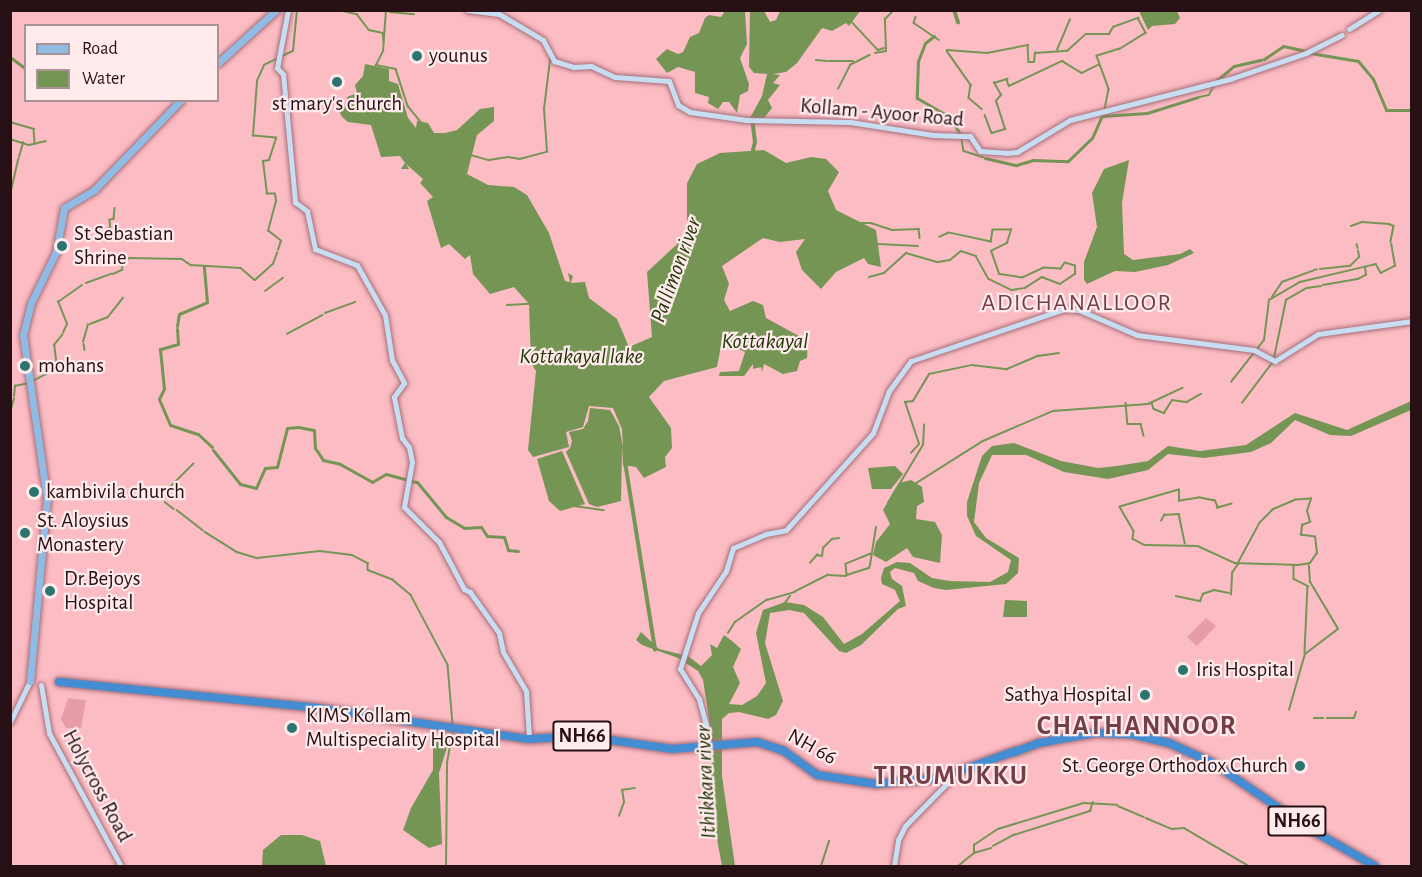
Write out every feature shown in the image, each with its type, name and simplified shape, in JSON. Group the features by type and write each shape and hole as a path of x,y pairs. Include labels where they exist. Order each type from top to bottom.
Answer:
{"highway":[{"name":"NH66","path":"59,682 253,701 529,738 583,736 648,748 691,748"},
{"name":"NH66","path":"72,685 96,686"},
{"name":"NH 66","path":"844,781 889,785 933,779 1015,751 1071,736 1127,734 1175,747 1222,770"},
{"name":"NH 66","path":"691,748 727,744 772,746 817,775 889,787 950,779 1015,751"},
{"name":"NH66","path":"1222,770 1375,867"}],"main road":[{"path":"219,62 276,10"},
{"path":"288,10 279,57 295,202 307,211 315,249 357,265 385,315 392,360 404,384 394,399 403,440 409,447 412,462 404,507 439,542 458,571 464,589 470,592 499,633 503,652 526,691 529,738"},
{"name":"Kollam - Ayoor Road","path":"467,10 499,14 543,40 554,61 574,67 591,66 615,77 668,81 678,105 687,111 746,120 850,122 933,135 970,136 980,151 1014,153 1070,120 1241,75 1306,54 1342,35"},
{"path":"1349,29 1380,10"},
{"path":"10,722 30,681 47,501 24,335 31,303 56,252 64,208 94,189 179,102"},
{"path":"691,748 707,741 707,729 699,699 681,674 681,663 699,613 726,571 734,547 766,534 786,530 873,433 889,391 911,362 933,352 975,343 1065,309 1079,310 1137,335 1254,351 1275,361 1318,334 1412,321"},
{"name":"Holycross Road","path":"41,685 49,733 121,867"},
{"path":"894,867 898,840 905,826 950,779"}],"shaded area":[{"path":"1206,618 1216,626 1197,646 1187,637"},
{"path":"68,698 86,700 81,728 66,728 61,719"}],"water":[{"path":"725,11 745,11 747,44 740,58 749,84 748,91 740,95 737,113 729,102 723,102 718,109 708,103 709,97 695,93 695,72 678,67 667,73 656,59 667,49 678,54 683,52 690,37 699,33 705,18 709,15 721,17"},
{"path":"750,11 764,11 770,22 776,20 780,11 860,11 849,26 846,23 832,31 822,28 797,63 786,72 773,74 780,75 773,83 780,85 768,100 772,108 764,118 750,118 762,96 767,74 754,73 749,67"},
{"path":"1139,11 1177,11 1180,18 1175,24 1152,26 1148,30"},
{"name":"Kottakayal lake","path":"365,64 389,69 389,81 398,84 408,118 416,128 417,121 428,123 434,133 457,130 480,109 494,107 494,121 477,135 467,174 488,185 514,187 527,195 549,233 565,281 570,282 568,273 573,276 571,283 585,282 589,298 617,319 629,347 652,337 647,272 687,235 687,183 697,164 720,153 764,150 786,163 811,157 826,159 839,172 828,191 836,210 876,230 881,267 868,264 864,258 836,272 821,289 802,270 796,252 805,239 780,242 763,238 722,266 729,284 724,300 730,311 753,301 763,305 766,318 808,341 807,358 800,361 797,371 783,374 764,364 762,372 761,367 753,369 753,364 744,376 719,376 720,372 739,371 745,352 722,341 717,367 664,381 649,397 671,428 672,448 665,457 666,467 644,478 636,467 623,465 622,447 621,501 597,507 589,504 566,452 570,448 572,441 569,432 583,429 588,421 590,408 610,410 619,426 623,447 622,429 613,408 589,406 583,427 566,432 569,447 533,457 528,450 536,371 531,363 529,304 514,287 490,294 473,274 470,255 465,259 449,244 441,248 427,201 433,197 420,183 423,179 406,164 409,169 401,169 405,163 400,156 381,157 371,125 348,122 342,117 339,111 349,102 347,97 357,93 355,85 363,76"},
{"path":"1129,160 1122,203 1124,254 1133,260 1180,254 1190,249 1194,253 1168,265 1135,272 1115,271 1087,284 1084,280 1084,262 1097,227 1092,193 1104,169"},
{"path":"1411,401 1411,410 1351,436 1330,435 1295,420 1271,443 1251,452 1204,458 1168,454 1148,470 1108,479 1064,472 1026,455 992,455 979,483 974,522 986,538 1019,558 1018,573 1006,584 946,590 918,581 914,573 895,568 890,572 892,579 902,586 906,606 898,609 861,645 846,653 839,651 804,613 789,610 770,613 765,643 783,701 776,715 768,719 739,712 729,713 722,719 722,776 735,866 722,866 711,807 712,738 703,680 698,671 678,658 642,645 636,640 641,632 659,649 688,656 701,666 712,655 710,644 717,648 724,635 741,649 733,667 740,683 729,704 742,705 757,696 766,683 756,633 763,610 785,602 804,605 823,617 844,644 862,634 900,601 895,590 882,584 881,578 884,568 897,562 910,563 932,578 950,581 990,582 1008,572 1011,560 976,536 967,516 967,502 982,456 992,446 1014,443 1061,461 1098,468 1117,466 1148,461 1168,446 1200,451 1246,445 1295,413 1347,430"},
{"path":"562,451 585,504 560,511 549,501 537,459"},
{"path":"895,466 903,474 891,489 872,489 868,468"},
{"path":"911,480 922,487 924,502 917,506 916,519 935,522 942,535 940,563 913,557 907,548 886,562 873,555 876,542 890,524 883,510 899,483"},
{"path":"1005,600 1027,601 1027,617 1003,617"},
{"path":"449,741 439,773 442,844 429,848 403,830 411,808 433,770 433,742"},
{"path":"281,835 302,835 320,841 326,866 262,866 263,850"}],"waterway":[{"path":"278,250 281,241 268,231 276,201 275,194 267,194 263,161 269,160 276,138 253,136 257,81 264,65 293,51 297,10"},
{"path":"339,10 357,14 369,30 383,33 384,41"},
{"path":"375,67 383,51 386,10"},
{"path":"875,53 886,51 885,19 894,10"},
{"name":"Pallimon river","path":"954,10 958,22"},
{"path":"390,12 414,14"},
{"path":"916,17 914,23 939,40"},
{"path":"947,50 987,53 1028,45 1029,62 1034,62 1035,53 1067,51 1086,34 1109,34 1113,27 1138,18 1146,33 1120,49 1097,56 1109,89 1105,109"},
{"path":"1057,50 1070,20"},
{"path":"852,22 878,50 884,48"},
{"path":"934,36 925,43 918,61 917,98 950,117 960,134"},
{"path":"1264,59 1283,46 1307,51"},
{"path":"947,51 971,85 969,98 982,109"},
{"path":"1310,53 1358,61 1373,79 1386,110 1412,110"},
{"path":"838,89 850,65 870,55"},
{"path":"10,57 24,68"},
{"path":"471,155 489,160 508,157 520,159 547,152 544,109 550,60"},
{"path":"816,60 827,61"},
{"path":"1216,81 1234,66 1261,60"},
{"path":"829,61 853,61"},
{"path":"985,115 992,133 1005,129 996,101 1001,95 994,83 1007,79 1009,86 1062,61 1082,73 1098,65"},
{"path":"376,65 396,69 408,106 422,123"},
{"path":"1200,97 1209,95 1214,85"},
{"path":"985,158 1016,165 1033,160 1068,161 1092,138 1102,116 1147,113 1198,97"},
{"name":"Pallimon river","path":"752,118 755,142 752,154"},
{"path":"10,122 34,129 35,144"},
{"path":"10,139 29,145 46,141"},
{"path":"962,139 964,151 983,157"},
{"path":"19,157 23,143"},
{"path":"10,195 18,159"},
{"path":"115,208 114,219 110,220 111,235 117,234"},
{"path":"1351,226 1362,222 1389,224 1394,226 1391,242"},
{"path":"858,223 871,223 892,230 919,229 920,238"},
{"path":"869,277 884,273 906,253 938,262 950,260 961,251 976,256 989,279 1012,290 1025,288 1042,277 1060,284 1075,274 1075,266 1065,263 1061,269 1044,268 1023,278 999,274 991,251 1007,243 1011,230 993,230 991,242 949,233 940,237"},
{"path":"878,244 918,246"},
{"path":"1357,244 1358,248"},
{"path":"1231,382 1264,340 1269,300 1300,282 1376,264 1381,273 1395,266 1391,244"},
{"path":"1320,269 1350,266 1359,257 1358,251"},
{"path":"113,274 122,270 123,261 130,258 182,259 191,265 241,268 255,280 273,264 277,253"},
{"path":"177,326 179,314 207,302 204,266"},
{"path":"1323,285 1358,279 1366,275 1365,267"},
{"path":"1272,297 1282,282 1317,269"},
{"path":"86,283 111,274"},
{"path":"265,291 283,278"},
{"path":"63,333 67,324 58,302 82,285"},
{"path":"1274,358 1286,300 1307,288 1321,286"},
{"path":"90,324 108,317 123,298"},
{"path":"325,313 355,302"},
{"path":"507,305 529,304"},
{"path":"287,334 322,315"},
{"path":"83,342 88,325"},
{"path":"177,329 178,344 160,349 164,389 159,399 170,425 198,434 212,447"},
{"path":"33,381 57,368 54,345 62,335"},
{"path":"84,344 85,350"},
{"path":"911,453 919,444 905,402 913,401 929,374 972,365 1007,369 1038,356 1059,353"},
{"path":"1242,403 1272,363"},
{"path":"14,396 15,386 29,383"},
{"path":"915,484 983,441 1053,411 1148,404 1183,388"},
{"path":"1152,403 1154,409 1164,413 1172,400 1187,402 1201,394"},
{"path":"10,412 14,399"},
{"path":"1126,403 1128,424 1141,424 1144,436"},
{"path":"888,503 923,445 924,425"},
{"path":"213,450 240,484 256,488 265,468 277,467 287,428 298,427 314,430 315,448 323,460 340,464 372,482 386,474 408,480"},
{"name":"Pallimon river","path":"625,462 655,650"},
{"path":"163,500 160,497 193,464"},
{"path":"411,481 417,482 446,517 464,528 481,527 487,536 504,537 508,550 518,551"},
{"path":"1232,504 1218,508 1215,501 1199,498 1179,501 1179,490 1120,507 1134,531 1133,539 1145,545 1198,546 1235,563 1298,565 1310,563 1317,553 1315,537 1301,535 1302,525 1310,522 1307,511 1311,499 1296,500 1273,510 1260,523 1239,562"},
{"path":"165,502 174,509"},
{"path":"567,505 604,510"},
{"path":"177,510 203,530"},
{"path":"1161,521 1164,515 1179,514 1185,543"},
{"path":"871,554 846,564 847,575 869,568 876,527"},
{"path":"205,532 237,552 257,558 320,551 352,555 368,563 368,570 392,579 411,595 448,665 453,725"},
{"path":"810,563 817,555 822,556 823,548 832,539 839,538"},
{"path":"1231,595 1232,573 1238,564"},
{"path":"1294,566 1294,579 1308,586 1305,653"},
{"path":"1289,710 1305,654 1338,629 1310,582 1309,566"},
{"path":"794,592 828,575 846,576"},
{"path":"1176,596 1200,601 1203,594 1214,590 1229,593"},
{"path":"728,633 735,622 767,600 795,592"},
{"path":"784,604 790,596"},
{"path":"1327,718 1354,718 1356,712"},
{"path":"1314,718 1323,718"},
{"path":"446,866 447,763 453,730"},
{"path":"619,816 624,802 622,790 635,788"},
{"path":"993,846 1014,835 1090,811 1093,802"},
{"path":"958,866 974,853 974,845 998,829 1084,803 1117,805"},
{"path":"1118,806 1144,817"},
{"path":"1146,818 1172,829 1184,828 1249,866"},
{"path":"821,866 829,841"},
{"path":"974,853 991,848"}],"place":[{"name":"younus","path":"417,56"},
{"name":"st mary's church","path":"337,82"},
{"name":"St Sebastian Shrine","path":"62,246"},
{"name":"mohans","path":"25,366"},
{"name":"kambivila church","path":"34,492"},
{"name":"St. Aloysius Monastery","path":"25,533"},
{"name":"Dr.Bejoys Hospital","path":"50,591"},
{"name":"Iris Hospital","path":"1183,670"},
{"name":"Sathya Hospital","path":"1145,695"},
{"name":"KIMS Kollam Multispeciality Hospital","path":"292,728"},
{"name":"St. George Orthodox Church","path":"1300,766"}],"district":[{"name":"ADICHANALLOOR","path":"1077,304"},
{"name":"CHATHANNOOR","path":"1137,726"},
{"name":"TIRUMUKKU","path":"951,776"}],"water label":[{"name":"Kottakayal","path":"765,342"},
{"name":"Ithikkara river","path":"706,782"}]}
